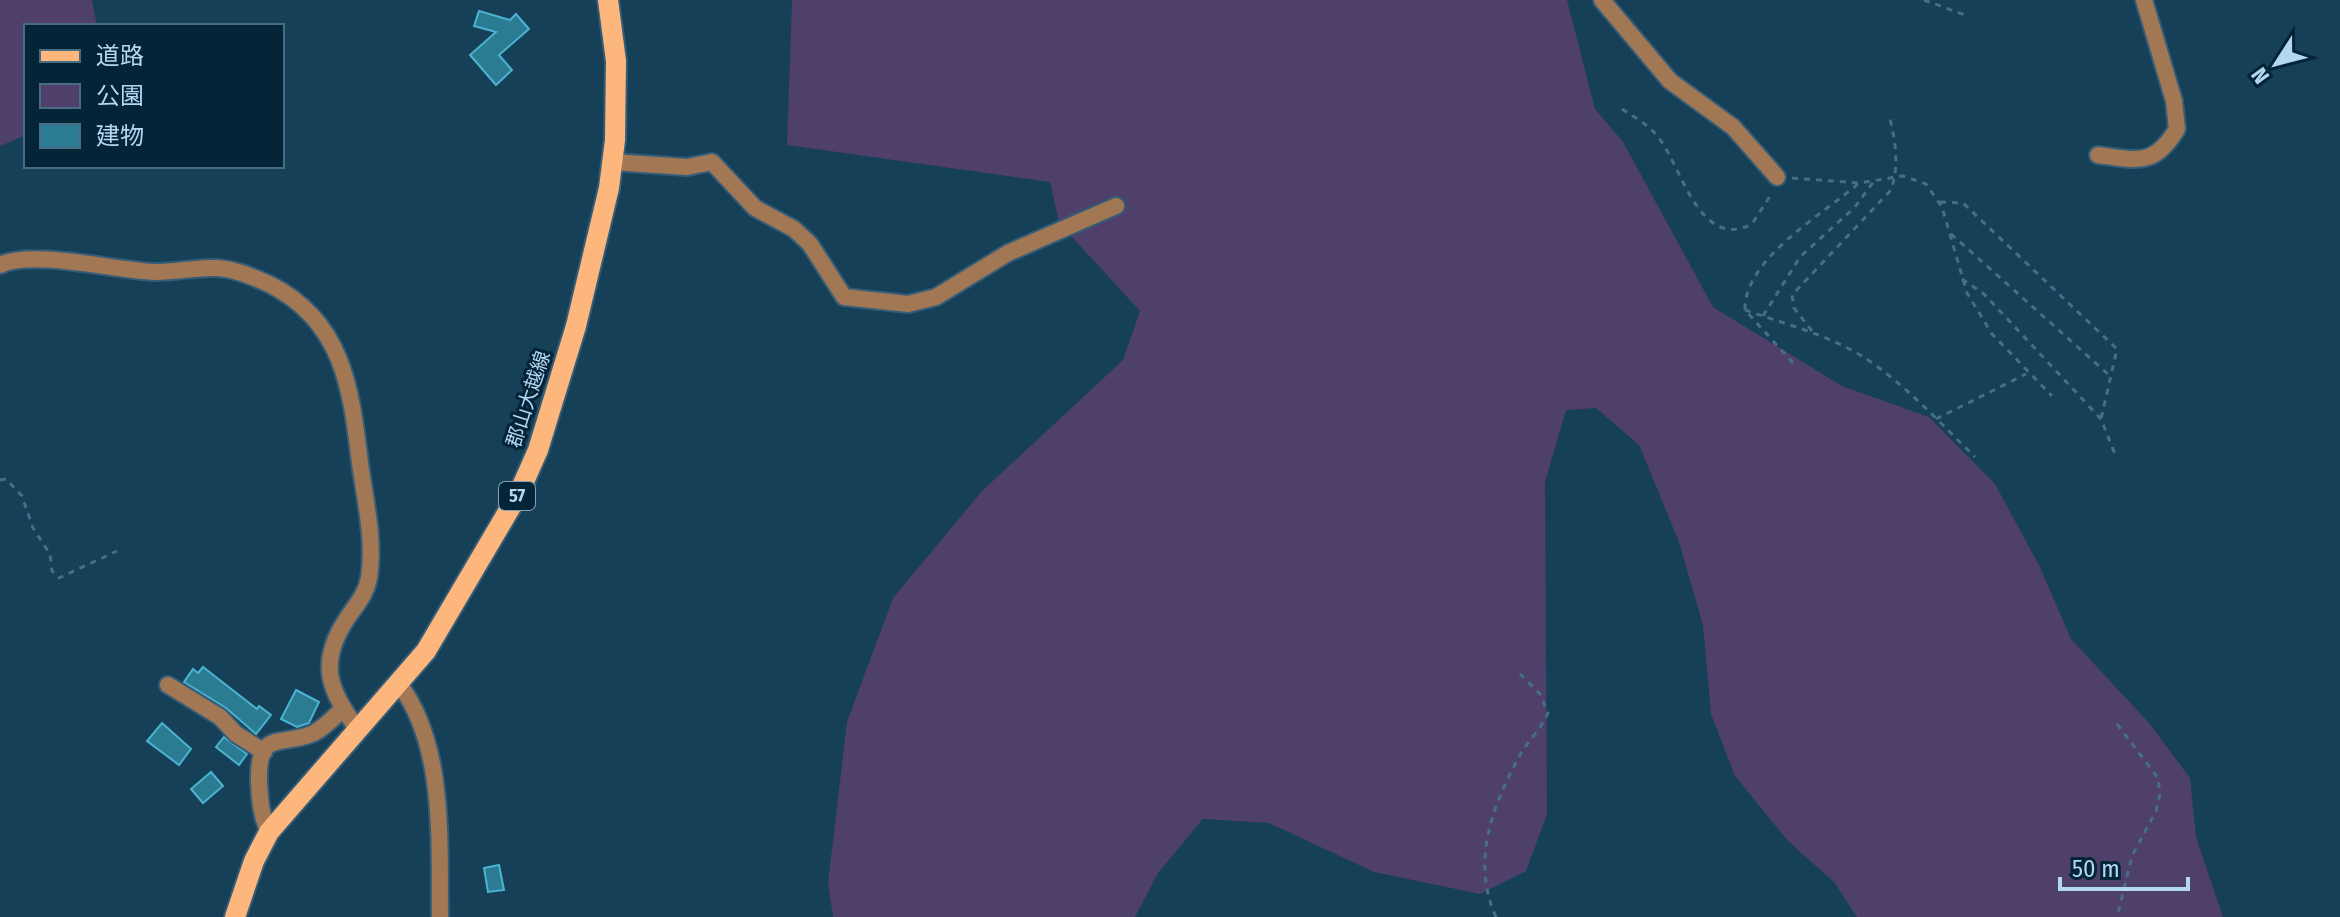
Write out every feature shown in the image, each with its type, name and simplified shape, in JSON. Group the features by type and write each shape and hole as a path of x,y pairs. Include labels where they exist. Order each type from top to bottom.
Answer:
{"main road":[{"name":"郡山大越線","path":"235,917 254,861 269,832 426,651 519,493 538,450 576,326 612,162 616,61 608,0"}],"street":[{"path":"1602,0 1670,81 1733,127 1777,177"},
{"path":"2098,155 2145,159 2159,155 2177,129 2174,101 2144,0"},
{"path":"612,162 687,167 712,162 755,208 794,229 810,244 844,297 878,303 908,304 936,297 1008,253 1116,206"},
{"path":"0,265 42,260 139,271 209,268 233,271 282,291 320,323 338,352 352,406 368,532 369,579 363,596 344,622 330,657 329,678 343,709 358,730"},
{"path":"399,684 423,729 429,758 436,807 440,917"},
{"path":"168,685 220,717 236,734 264,752"},
{"path":"269,832 260,798 259,761 264,752 280,738 312,734 343,709"}],"path":[{"path":"1924,0 1965,15"},
{"path":"1622,109 1653,130 1664,144 1690,198 1716,224 1730,230 1752,224 1774,190 1777,177 1859,183 1896,177 1926,184 1939,202 1962,279 1992,334 2052,396"},
{"path":"1815,334 1794,308 1792,295 1873,213 1891,190 1896,177 1896,143 1890,119"},
{"path":"1763,316 1800,257 1855,207 1875,180"},
{"path":"1793,363 1745,310 1746,293 1766,261 1859,183"},
{"path":"1939,202 1963,203 2117,349 2101,419"},
{"path":"1951,234 2110,376"},
{"path":"1962,279 1984,294 2101,419 2115,454"},
{"path":"1745,310 1815,334 1864,358 1936,419 1975,457"},
{"path":"1936,419 2027,373"},
{"path":"0,480 6,479 22,496 33,528 50,554 52,571 59,578 117,551"},
{"path":"1496,917 1482,870 1486,846 1497,803 1520,755 1548,713 1540,694 1518,672"},
{"path":"2117,724 2158,778 2160,794 2156,811 2132,856 2117,917"}],"green space":[{"path":"0,0 92,0 97,24 24,24 24,136 0,146"},
{"path":"792,0 1567,0 1595,109 1623,142 1713,307 1842,386 1929,417 1995,484 2040,567 2071,639 2150,724 2190,778 2196,837 2223,917 1857,917 1834,882 1788,841 1735,776 1711,714 1703,625 1679,542 1639,445 1596,408 1566,410 1545,482 1547,814 1526,871 1480,894 1374,872 1269,823 1203,819 1158,873 1135,917 833,917 828,883 847,722 893,598 982,491 1123,360 1140,311 1059,223 1050,182 787,145"}],"building":[{"path":"479,11 510,20 516,14 529,29 499,55 512,70 496,85 470,55 496,32 474,26"},
{"path":"203,667 257,709 259,706 271,715 256,734 226,708 184,682 193,669 198,673"},
{"path":"296,690 319,702 309,723 297,727 281,719"},
{"path":"162,723 191,749 179,765 147,741"},
{"path":"224,737 247,754 239,765 216,747"},
{"path":"211,772 223,786 203,803 191,789"},
{"path":"499,865 504,890 488,892 484,868"}]}
